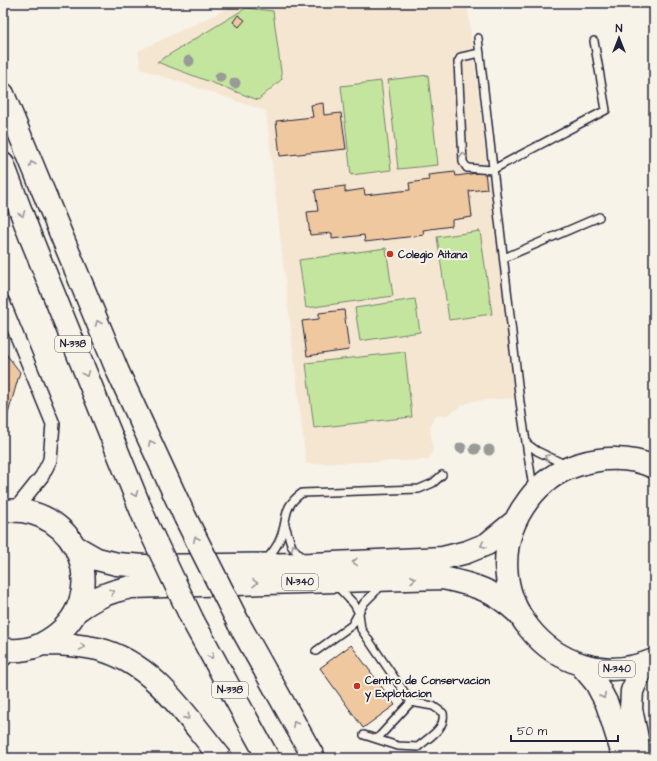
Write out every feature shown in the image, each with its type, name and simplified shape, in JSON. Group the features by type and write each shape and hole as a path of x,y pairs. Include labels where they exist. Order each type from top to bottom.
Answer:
{"highway":[{"name":"N-338","path":"3,94 118,372 185,517 239,624 314,758"},
{"name":"N-338","path":"3,164 29,233 146,522 193,621 268,758"},
{"name":"N-340","path":"76,547 97,559 117,564 145,566 311,564 443,558 467,552 487,544 514,522 534,492 557,473 571,466 591,460 611,458 632,460 654,467"},
{"name":"N-340","path":"8,511 38,514 53,522 66,533 76,547 82,562 84,578 83,595 78,610 69,624 58,635 44,644 12,649"},
{"name":"N-340","path":"514,522 509,540 506,565 511,596 518,613 529,630 544,645 561,656 580,664 601,669 623,669 649,662"},
{"name":"N-340","path":"78,610 108,592 131,586 443,578 485,589 505,601 518,613"},
{"path":"44,644 67,645 99,650 138,667 156,680 221,758"},
{"path":"641,758 636,742 631,703 632,691 649,662"},
{"path":"580,664 596,683 607,704 624,758"}],"street":[{"path":"3,302 53,424 50,460 42,476 8,511"}],"lane":[{"path":"478,38 492,170 526,443 534,492"},
{"path":"480,53 461,57 458,62 463,162 467,168 492,170 606,110 594,41"},
{"path":"504,258 599,217"},
{"path":"526,443 543,455 571,466"},
{"path":"262,564 277,546 285,525 286,512 291,501 302,493 419,489 433,483 442,475"},
{"path":"285,525 292,547 299,556 311,564"},
{"path":"316,651 352,625 364,603 371,594 388,580"},
{"path":"333,582 354,604 359,613 362,629 411,702 433,706 443,713 444,720 440,728 418,747 398,746 364,735"},
{"path":"3,664 12,649"},
{"path":"377,739 411,702"}],"shaded area":[{"name":"Colegio Aitana","path":"239,3 467,3 516,398 474,401 464,404 448,415 435,416 430,427 433,451 428,460 306,464 266,111 141,69 138,51"}],"green space":[{"path":"246,8 273,11 282,79 258,100 157,62"},
{"path":"428,75 438,165 398,169 388,80"},
{"path":"381,81 391,170 351,175 341,86"},
{"path":"480,231 492,314 449,320 437,237"},
{"path":"386,248 393,296 306,308 299,260"},
{"path":"415,299 420,332 360,341 355,308"},
{"path":"405,352 412,417 314,428 306,363"}],"building":[{"path":"238,15 245,20 239,27 233,22"},
{"path":"323,103 324,115 341,113 346,149 280,156 276,121 313,117 311,105"},
{"path":"455,172 456,176 485,172 487,189 469,191 472,217 452,220 452,226 423,230 424,235 365,242 364,235 332,239 332,233 310,235 307,212 318,211 315,190 345,186 345,192 364,189 365,195 410,190 409,183 429,180 428,175"},
{"path":"344,310 349,350 307,356 302,321 319,319 319,313"},
{"path":"3,350 20,372 3,431"},
{"name":"Centro de Conservacion y Explotacion","path":"351,645 395,705 363,728 320,668"}],"place":[{"name":"Colegio Aitana","path":"390,254"},
{"name":"Centro de Conservacion y Explotacion","path":"357,686"}]}
